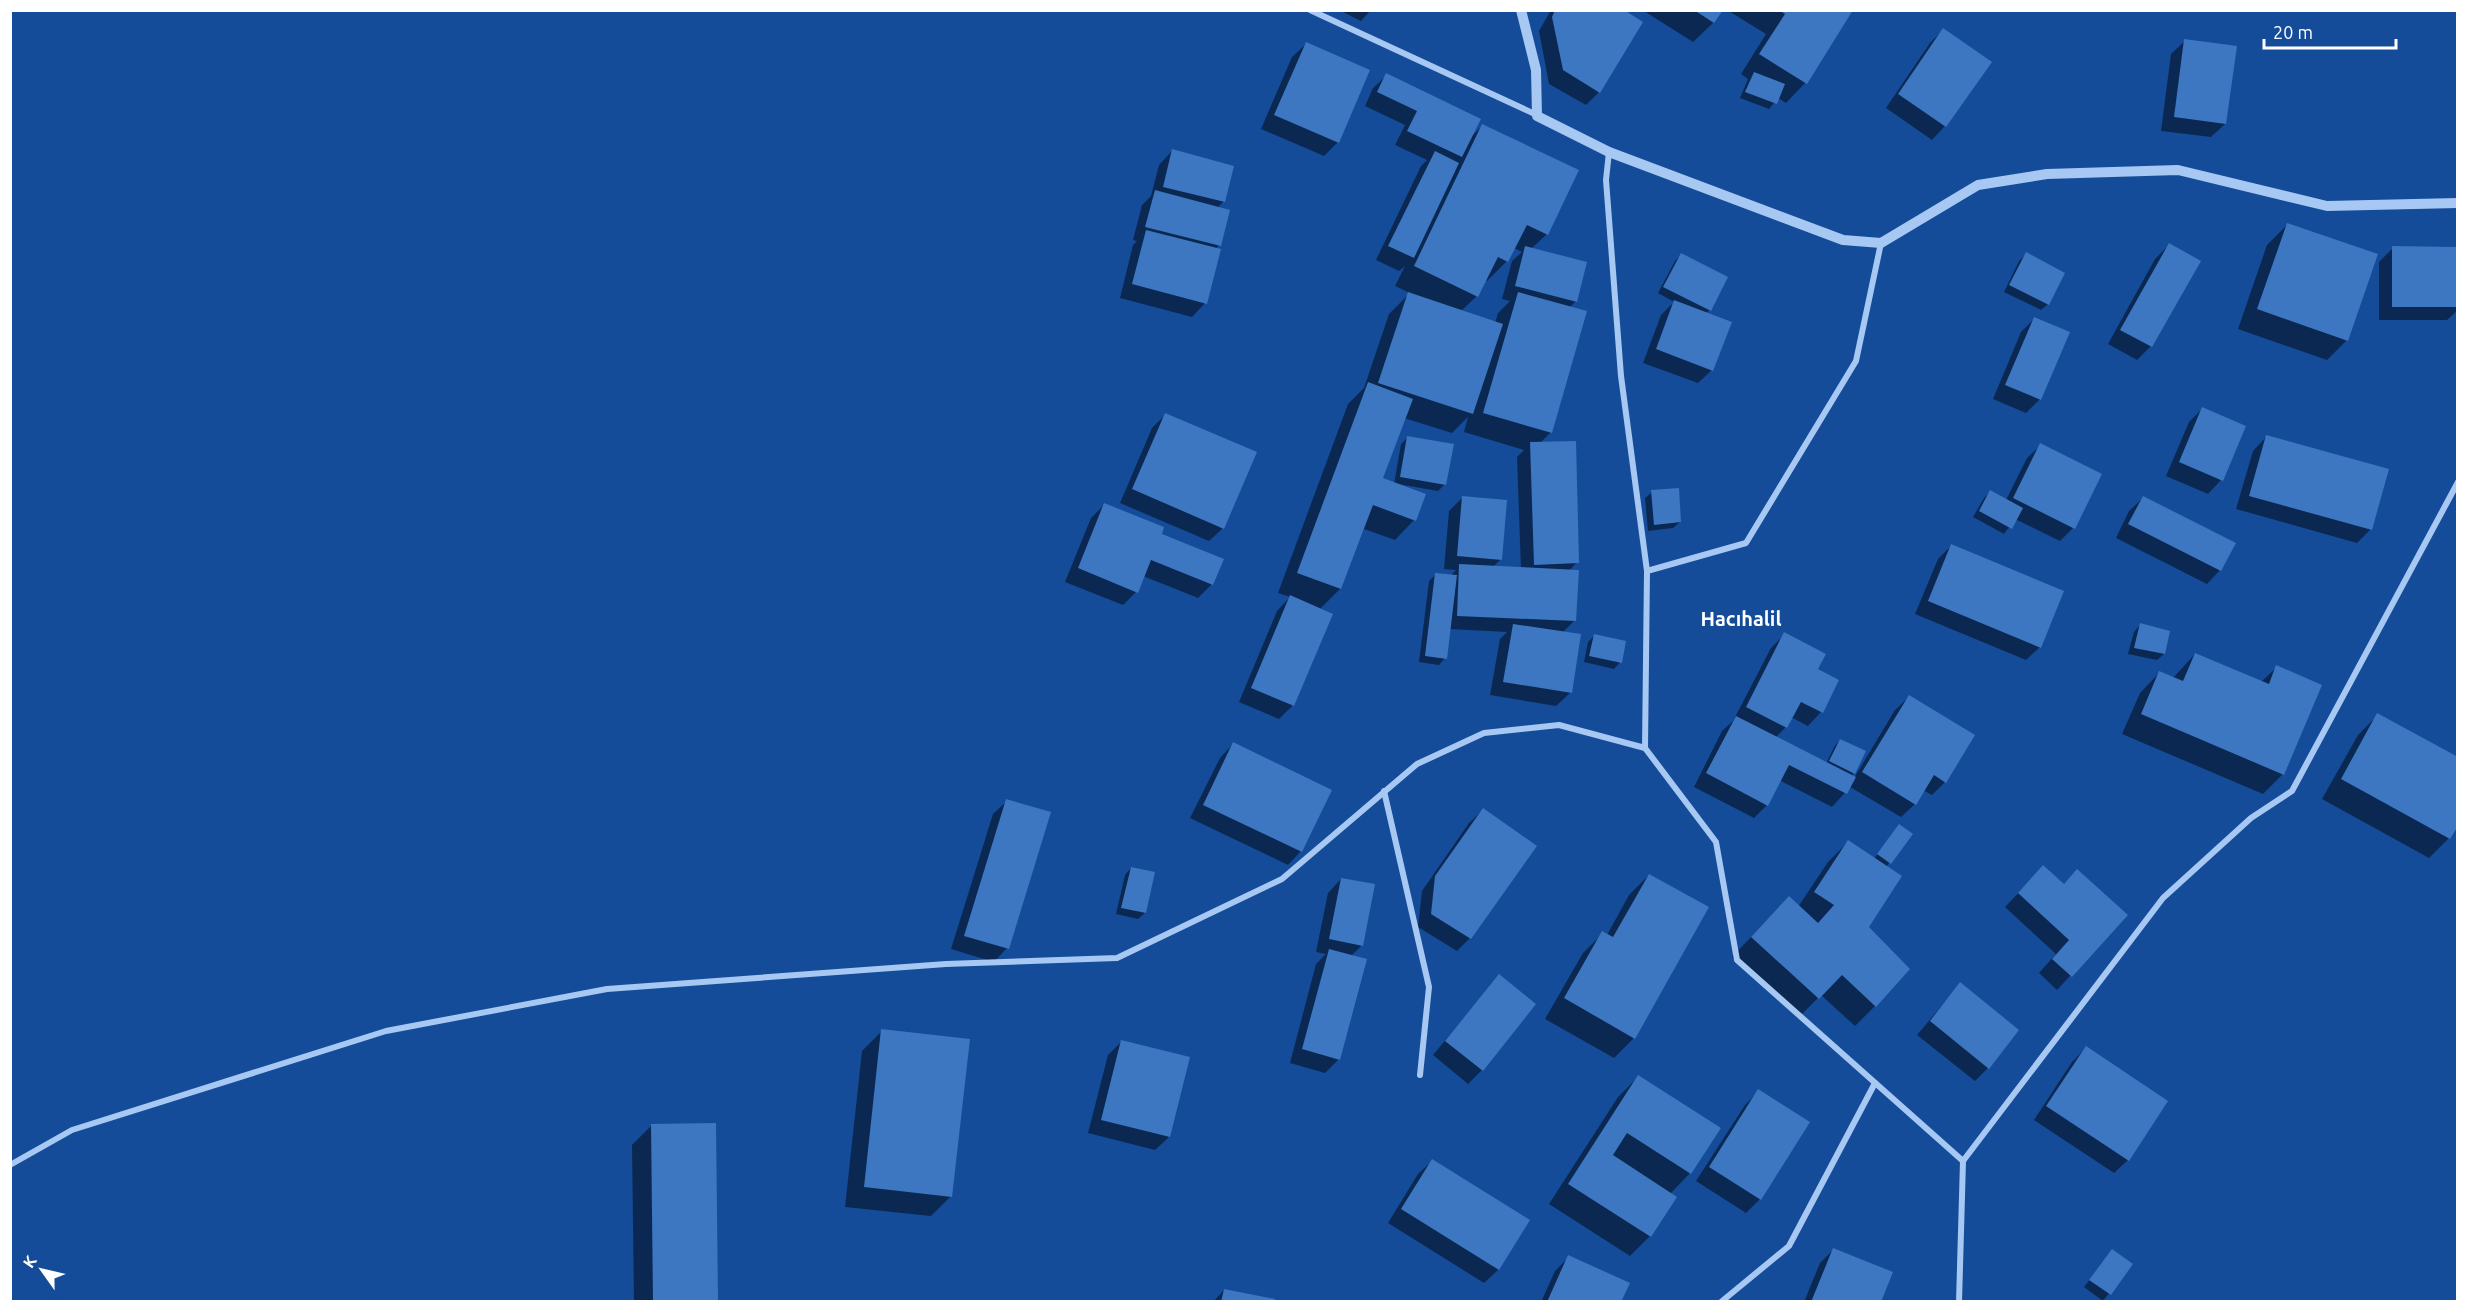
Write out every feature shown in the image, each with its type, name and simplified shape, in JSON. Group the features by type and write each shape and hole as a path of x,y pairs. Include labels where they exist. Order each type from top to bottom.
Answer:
{"street":[{"path":"1310,10 1609,152 1843,240 1881,243 1978,185 2047,174 2178,170 2327,206 2457,203"},
{"path":"1521,10 1536,70 1537,116"},
{"path":"1609,152 1606,180 1621,376 1647,571 1645,748 1716,842 1737,960 1963,1161"},
{"path":"1647,571 1746,543 1856,361 1881,243"},
{"path":"1959,1302 1963,1161 2163,898 2251,818 2292,791 2457,482"},
{"path":"10,1165 72,1130 386,1031 584,993 607,989 946,964 1118,958 1282,879 1417,764 1484,733 1559,725 1645,748"},
{"path":"1384,791 1429,987 1420,1075"},
{"path":"1721,1302 1789,1246 1875,1083"}],"building":[{"path":"1555,10 1624,10 1643,22 1600,93 1563,70 1552,17"},
{"path":"1694,10 1723,10 1714,23"},
{"path":"1779,10 1853,10 1807,84 1759,54 1785,14"},
{"path":"1943,28 1992,62 1946,127 1898,94"},
{"path":"2184,39 2237,46 2226,124 2174,117"},
{"path":"1306,42 1370,70 1339,143 1274,115"},
{"path":"1754,72 1785,84 1777,104 1745,92"},
{"path":"1386,73 1481,119 1462,157 1407,131 1417,111 1377,92"},
{"path":"1482,124 1579,170 1548,235 1527,225 1508,262 1498,257 1478,297 1414,266"},
{"path":"1172,149 1234,166 1225,202 1163,187"},
{"path":"1435,151 1459,163 1414,258 1388,246"},
{"path":"1155,190 1230,210 1221,246 1145,227"},
{"path":"2287,223 2378,254 2348,341 2257,309"},
{"path":"1146,230 1221,249 1207,304 1132,284"},
{"path":"2169,243 2201,261 2152,347 2120,330"},
{"path":"1525,246 1587,262 1577,302 1515,286"},
{"path":"2392,246 2458,247 2458,307 2392,307"},
{"path":"2026,252 2065,273 2049,305 2009,285"},
{"path":"1681,253 1728,277 1711,311 1663,287"},
{"path":"1408,292 1503,324 1473,414 1378,383"},
{"path":"1518,292 1587,311 1552,433 1483,413"},
{"path":"1674,300 1732,322 1713,371 1656,349"},
{"path":"2034,317 2070,332 2041,400 2005,385"},
{"path":"1368,382 1413,399 1383,478 1426,494 1416,521 1373,505 1341,589 1297,573"},
{"path":"2202,407 2246,426 2223,481 2179,462"},
{"path":"1165,413 1257,452 1224,529 1132,489"},
{"path":"2266,435 2389,469 2372,530 2249,496"},
{"path":"1407,436 1454,444 1446,485 1400,477"},
{"path":"1576,441 1579,563 1534,565 1530,442"},
{"path":"2040,443 2102,474 2075,529 2013,498"},
{"path":"1679,488 1681,522 1654,525 1651,490"},
{"path":"1990,490 2023,508 2012,529 1979,511"},
{"path":"1462,496 1507,500 1502,560 1457,556"},
{"path":"2143,496 2236,543 2221,571 2128,524"},
{"path":"1104,503 1164,527 1162,534 1224,559 1213,585 1151,560 1138,593 1078,568"},
{"path":"1951,544 2064,591 2041,648 1928,601"},
{"path":"1459,564 1579,570 1576,621 1457,616"},
{"path":"1435,573 1457,575 1447,659 1425,656"},
{"path":"1290,595 1333,614 1294,706 1251,688"},
{"path":"2140,623 2170,631 2165,654 2134,648"},
{"path":"1513,624 1581,634 1572,693 1503,682"},
{"path":"1784,632 1826,654 1818,669 1839,680 1823,713 1801,702 1787,728 1746,707"},
{"path":"1594,634 1626,641 1622,663 1589,656"},
{"path":"2195,653 2269,684 2276,665 2322,685 2284,775 2141,714 2159,671 2183,681"},
{"path":"1909,695 1975,735 1946,783 1934,775 1916,805 1862,772"},
{"path":"2377,713 2458,757 2458,826 2450,839 2341,779"},
{"path":"1736,716 1856,777 1847,794 1789,765 1768,806 1706,773"},
{"path":"1840,739 1866,751 1855,774 1829,761"},
{"path":"1233,742 1332,790 1302,852 1203,805"},
{"path":"1006,799 1051,812 1009,949 964,936"},
{"path":"1483,808 1537,846 1471,939 1431,914 1435,876"},
{"path":"1899,824 1913,834 1891,864 1877,854"},
{"path":"1848,840 1902,876 1869,927 1910,969 1876,1007 1842,975 1819,999 1751,937 1789,896 1818,923 1834,905 1814,892"},
{"path":"2043,865 2064,884 2077,869 2128,915 2072,977 2052,959 2069,940 2018,893"},
{"path":"1131,867 1155,872 1146,913 1121,908"},
{"path":"1649,874 1709,907 1635,1039 1564,998 1602,931 1613,937"},
{"path":"1341,878 1375,884 1363,946 1329,939"},
{"path":"1329,949 1367,959 1340,1060 1302,1049"},
{"path":"1499,974 1536,1004 1483,1071 1445,1041"},
{"path":"1960,982 2019,1030 1989,1069 1930,1021"},
{"path":"881,1029 970,1039 952,1197 864,1187"},
{"path":"1121,1040 1190,1057 1170,1137 1101,1120"},
{"path":"2086,1046 2168,1101 2129,1161 2046,1106"},
{"path":"1638,1075 1721,1128 1691,1174 1627,1133 1613,1155 1677,1197 1651,1237 1568,1184"},
{"path":"1758,1089 1810,1122 1761,1200 1709,1167"},
{"path":"716,1123 718,1302 653,1302 651,1124"},
{"path":"1432,1159 1530,1220 1499,1270 1401,1209"},
{"path":"1833,1248 1893,1272 1881,1302 1811,1302"},
{"path":"2112,1249 2133,1264 2111,1295 2089,1280"},
{"path":"1568,1255 1630,1283 1621,1302 1547,1302"},
{"path":"1224,1289 1275,1299 1274,1302 1221,1302"}],"district":[{"name":"Hacıhalil","path":"1741,618"}]}
